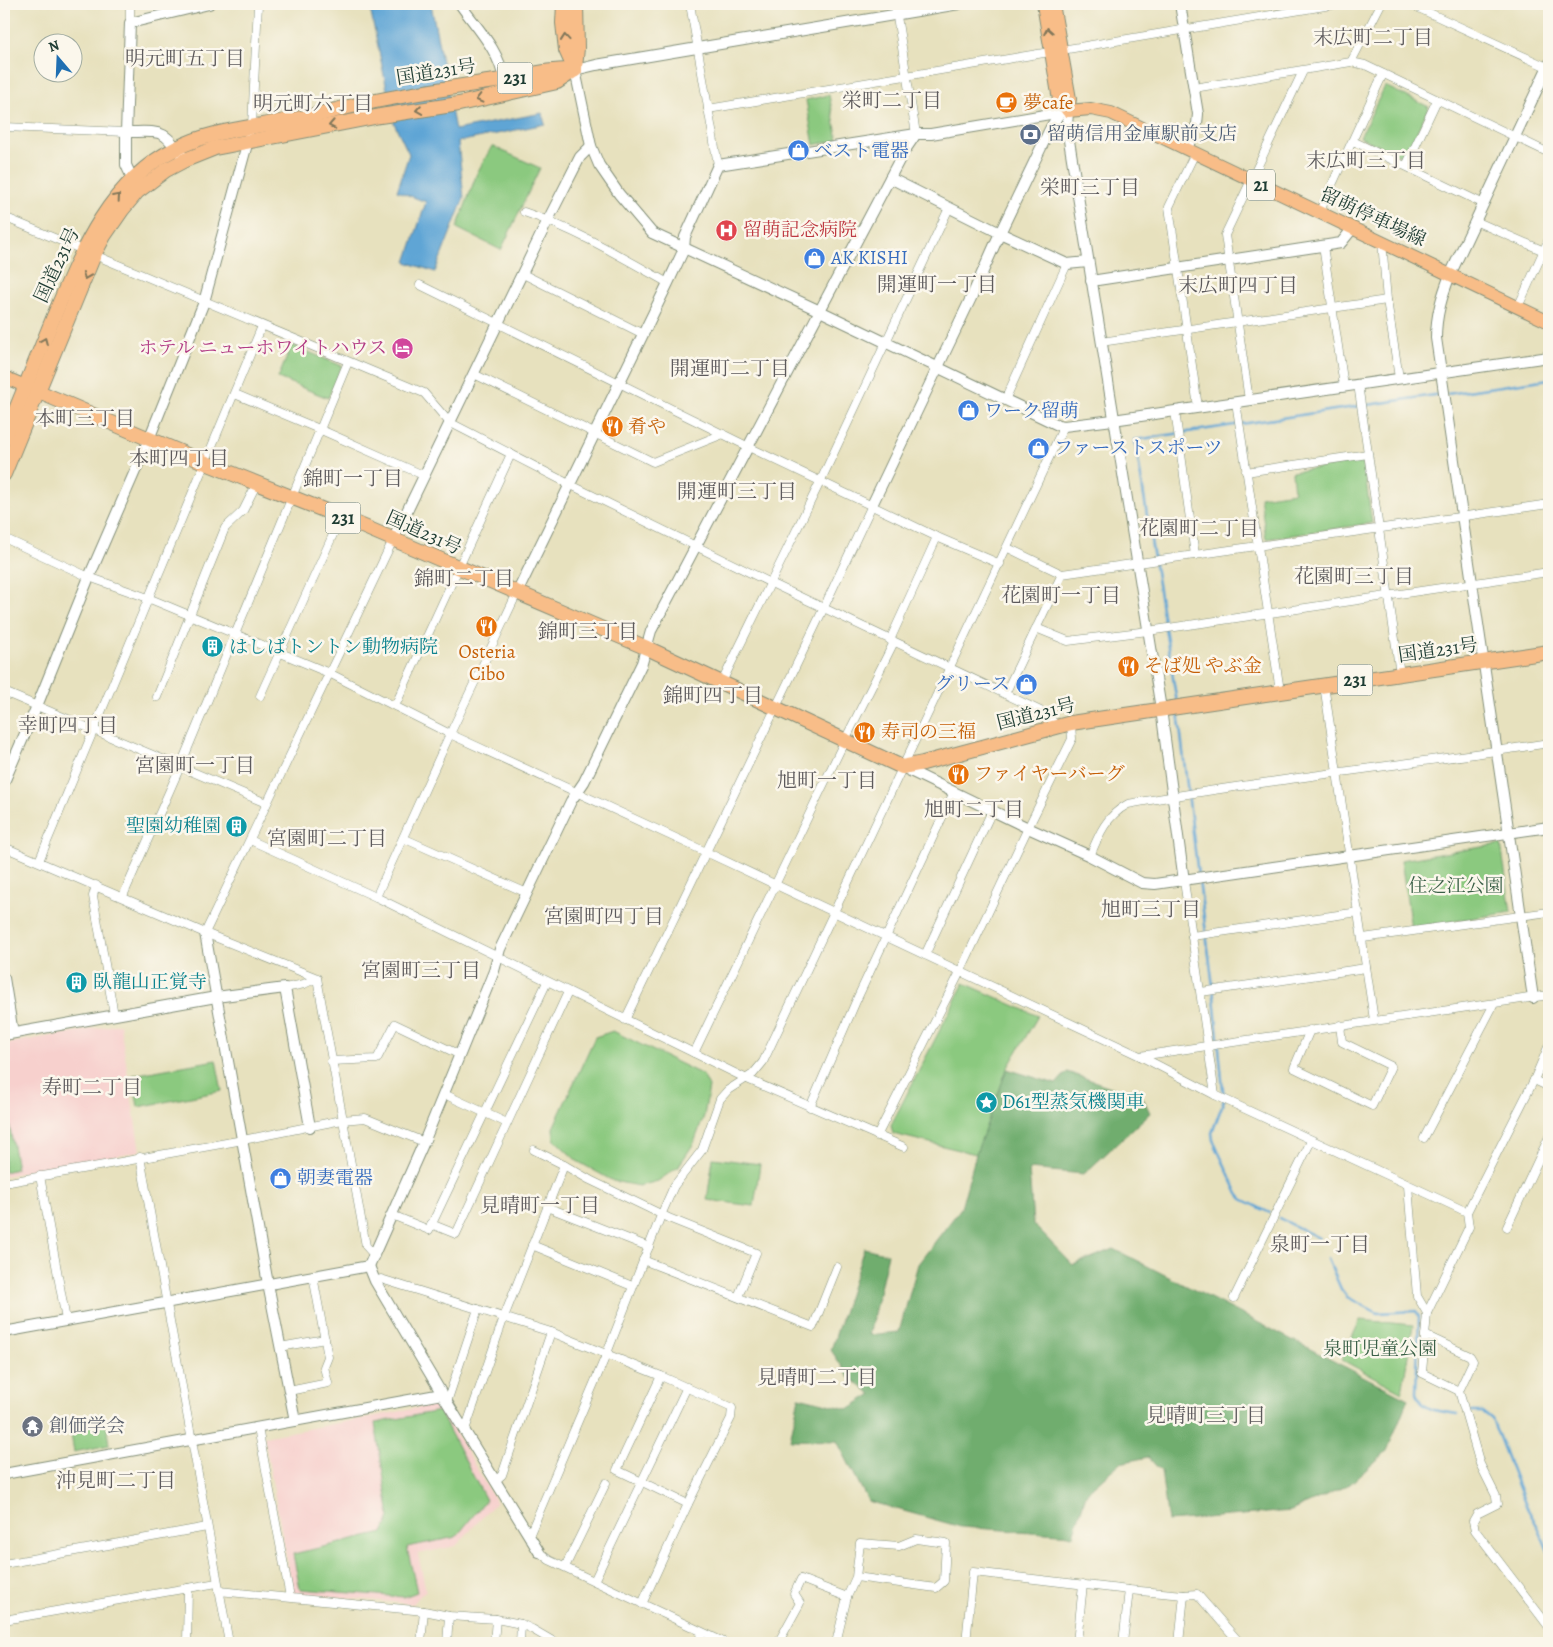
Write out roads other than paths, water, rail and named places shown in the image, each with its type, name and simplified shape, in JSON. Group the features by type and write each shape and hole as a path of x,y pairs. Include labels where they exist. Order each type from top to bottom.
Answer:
{"highway":[{"path":"564,4 563,23 566,50 575,70"},
{"path":"575,70 577,48 576,4"},
{"name":"国道231号","path":"4,439 25,386 88,253 106,210 134,180 160,158 176,148 210,136 252,126 287,121 377,100 555,70 575,70"},
{"name":"国道231号","path":"4,474 39,392 88,253 104,236 117,216 138,192 154,178 185,160 215,148 248,140 380,116 459,104 557,82 575,70"},
{"name":"国道231号","path":"25,386 206,463 341,517 647,648 902,767 1071,723 1549,652"}],"main road":[{"path":"1043,4 1070,99 1064,111"},
{"path":"1053,4 1056,51"},
{"name":"留萌停車場線","path":"1064,111 1091,108 1110,113 1549,322"},
{"path":"4,377 25,386"}],"street":[{"path":"130,4 126,165 134,180"},
{"path":"130,23 209,4"},
{"path":"4,782 89,577 149,439 204,302 252,126 258,4"},
{"path":"460,4 497,55 504,80"},
{"path":"376,897 517,593 684,249 684,237 718,165 690,4"},
{"path":"4,1332 369,1266 375,1256 444,1094 494,971 500,949 642,663 650,631 890,178 916,134 896,4"},
{"path":"959,4 575,70 590,146 599,165 619,194 652,233 1058,425 1064,426 1113,420 1441,371 1549,357"},
{"path":"1180,4 1198,114 1191,151 1170,207 1177,268 1198,407"},
{"path":"708,109 1337,4"},
{"path":"1351,62 1381,4"},
{"path":"1410,4 1549,66 1450,275 1443,292 1436,320 1436,338 1533,998"},
{"path":"1194,88 1351,62 1365,65 1549,153"},
{"path":"1249,400 1225,235 1303,71"},
{"path":"1319,213 1383,74"},
{"path":"1406,166 1437,100"},
{"path":"718,165 916,134 931,134 1064,111"},
{"path":"625,1020 824,608 1050,129 1064,111"},
{"path":"1064,111 1161,709 1215,1095"},
{"path":"4,127 156,132 164,134 185,160"},
{"path":"1353,141 1484,204"},
{"path":"295,1421 268,1284 205,933 423,475 548,220 580,157 590,146"},
{"path":"890,178 1067,264 1088,262"},
{"path":"722,682 821,480 949,208"},
{"path":"524,212 548,220 668,283"},
{"path":"4,217 424,393 449,422 695,546 1046,714 1057,727"},
{"path":"1475,222 1544,251"},
{"path":"1091,281 1341,243 1353,228"},
{"path":"1518,307 1549,239"},
{"path":"1382,242 1387,300 1399,378"},
{"path":"1323,246 1344,386"},
{"path":"1005,400 1067,264"},
{"path":"523,274 643,334"},
{"path":"420,285 937,537 1000,564"},
{"path":"1101,342 1387,300"},
{"path":"39,861 262,326"},
{"path":"123,896 235,636 348,362"},
{"path":"474,374 653,462 723,434"},
{"path":"1358,384 1400,674"},
{"path":"235,394 423,475"},
{"path":"1236,402 1280,691"},
{"path":"1175,411 1195,555"},
{"path":"529,1536 607,1353 632,1286 674,1186 702,1150 720,1099 728,1090 754,1074 763,1062 833,911 1008,548 1064,426"},
{"path":"394,706 511,454"},
{"path":"1246,472 1368,454"},
{"path":"157,696 225,528 244,511 256,483"},
{"path":"1008,548 1062,574 1549,504"},
{"path":"260,696 341,517"},
{"path":"694,1053 892,641 937,537"},
{"path":"4,538 89,577 148,598 235,636 329,673 450,734 776,884 1140,1056 1215,1095 1467,1212"},
{"path":"1036,628 1068,641 1549,572"},
{"path":"1005,694 1062,574"},
{"path":"1324,685 1374,1020"},
{"path":"4,692 266,803"},
{"path":"877,1136 960,972 1072,740 1071,723"},
{"path":"1090,856 1101,830 1110,817 1128,804 1337,772 1549,743"},
{"path":"902,767 1090,856 1142,883 1155,884 1184,881 1549,827"},
{"path":"810,1107 886,936 954,792"},
{"path":"925,955 992,811"},
{"path":"403,838 527,893"},
{"path":"250,840 376,897 745,1078 904,1148"},
{"path":"4,847 123,896 205,933 317,978"},
{"path":"96,885 93,896 114,1015"},
{"path":"1192,936 1359,912"},
{"path":"1363,938 1549,912"},
{"path":"1201,992 1366,968"},
{"path":"4,978 8,1034 216,997 285,988 304,984 317,978"},
{"path":"317,978 366,1246 375,1256"},
{"path":"392,1216 429,1230 546,982"},
{"path":"285,988 310,1126"},
{"path":"431,1224 456,1234 568,992"},
{"path":"1140,1056 1549,995"},
{"path":"1424,1138 1494,1004"},
{"path":"331,1061 377,1059 395,1024 460,1055"},
{"path":"1310,1030 1294,1068 1372,1106 1391,1066 1342,1042 1340,1025"},
{"path":"1459,1391 1422,1373 1427,1312 1469,1226 1467,1212 1534,1080 1549,1046"},
{"path":"1534,1080 1549,1087"},
{"path":"444,1094 508,1123"},
{"path":"4,1183 342,1120 365,1118 424,1142"},
{"path":"1507,1227 1549,1137"},
{"path":"1234,1298 1311,1140"},
{"path":"534,1150 564,1164 590,1180 672,1219 756,1253 738,1297"},
{"path":"140,1157 229,1643"},
{"path":"465,1430 504,1317 564,1164"},
{"path":"40,1176 66,1320"},
{"path":"1408,1186 1417,1296 1427,1312"},
{"path":"547,1207 648,1247"},
{"path":"532,1245 632,1286"},
{"path":"644,1260 813,1328 837,1268"},
{"path":"369,1266 375,1282 539,1552 549,1560 726,1643"},
{"path":"289,1391 328,1383 324,1367 328,1357 312,1276"},
{"path":"375,1282 382,1279 551,1332 662,1376 732,1408 731,1418 688,1504 642,1604"},
{"path":"444,1398 478,1309"},
{"path":"495,1481 502,1475 551,1332"},
{"path":"1425,1335 1470,1356 1473,1362 1459,1391 1480,1464 1496,1496 1497,1504 1477,1514 1473,1521 1475,1530 1549,1627"},
{"path":"280,1346 325,1339"},
{"path":"662,1376 617,1470 688,1504"},
{"path":"594,1581 687,1387"},
{"path":"4,1474 295,1421 444,1398"},
{"path":"258,1428 290,1597"},
{"path":"565,1567 606,1483"},
{"path":"4,1564 207,1527"},
{"path":"836,1643 846,1597 856,1576 860,1543 898,1546 916,1539 946,1543 944,1581 936,1588 856,1576"},
{"path":"966,1643 973,1572 1129,1590 1184,1595 1197,1594 1237,1642"},
{"path":"778,1643 800,1603 794,1594 802,1578 846,1597"},
{"path":"4,1620 217,1583"},
{"path":"1077,1643 1083,1584"},
{"path":"188,1588 188,1643"},
{"path":"1123,1643 1129,1590"},
{"path":"219,1591 424,1611 449,1616 496,1619 521,1624 556,1643"},
{"path":"1179,1643 1184,1595"},
{"path":"422,1643 424,1611"},
{"path":"447,1643 449,1616"},
{"path":"494,1643 496,1619"},
{"path":"520,1643 521,1624"},
{"path":"696,1643 703,1633"}],"water":[{"path":"369,4 431,4 455,130 542,113 545,124 458,142 464,198 435,272 406,262 426,202 397,191 409,154 394,123"}],"waterway":[{"path":"1447,394 1549,379"},
{"path":"1177,703 1135,440 1441,394"},
{"path":"1178,711 1198,875"},
{"path":"1199,880 1213,986 1224,1100 1212,1133 1213,1140 1238,1194 1242,1199 1270,1213"},
{"path":"1279,1218 1319,1238"},
{"path":"1328,1259 1341,1289 1347,1297 1378,1313 1416,1311 1419,1316 1416,1393 1422,1404 1433,1410 1457,1414"},
{"path":"1471,1412 1483,1412 1492,1419 1526,1506 1538,1527 1549,1553"}],"place":[{"name":"夢cafe","path":"1007,103"},
{"name":"留萌信用金庫駅前支店","path":"1031,134"},
{"name":"ベスト電器","path":"798,151"},
{"name":"留萌記念病院","path":"727,230"},
{"name":"AK KISHI","path":"815,258"},
{"name":"ホテル ニューホワイトハウス","path":"403,348"},
{"name":"ワーク留萌","path":"968,411"},
{"name":"肴や","path":"612,427"},
{"name":"ファーストスポーツ","path":"1038,448"},
{"name":"Osteria Cibo","path":"487,626"},
{"name":"はしばトントン動物病院","path":"213,647"},
{"name":"そば処 やぶ金","path":"1128,666"},
{"name":"グリース","path":"1026,684"},
{"name":"寿司の三福","path":"865,732"},
{"name":"ファイヤーバーグ","path":"958,774"},
{"name":"聖園幼稚園","path":"237,826"},
{"name":"臥龍山正覚寺","path":"77,982"},
{"name":"D61型蒸気機関車","path":"986,1102"},
{"name":"朝妻電器","path":"281,1178"},
{"name":"創価学会","path":"33,1426"}],"district":[{"name":"末広町二丁目","path":"1373,37"},
{"name":"明元町五丁目","path":"185,58"},
{"name":"栄町二丁目","path":"892,100"},
{"name":"明元町六丁目","path":"313,103"},
{"name":"末広町三丁目","path":"1366,160"},
{"name":"栄町三丁目","path":"1090,187"},
{"name":"開運町一丁目","path":"937,284"},
{"name":"末広町四丁目","path":"1238,285"},
{"name":"開運町二丁目","path":"730,368"},
{"name":"本町三丁目","path":"85,418"},
{"name":"本町四丁目","path":"179,458"},
{"name":"錦町一丁目","path":"353,478"},
{"name":"開運町三丁目","path":"737,491"},
{"name":"花園町二丁目","path":"1199,528"},
{"name":"花園町三丁目","path":"1354,576"},
{"name":"錦町二丁目","path":"464,578"},
{"name":"花園町一丁目","path":"1061,595"},
{"name":"錦町三丁目","path":"588,631"},
{"name":"錦町四丁目","path":"713,695"},
{"name":"幸町四丁目","path":"68,725"},
{"name":"宮園町一丁目","path":"195,765"},
{"name":"旭町一丁目","path":"827,780"},
{"name":"旭町二丁目","path":"974,809"},
{"name":"宮園町二丁目","path":"327,838"},
{"name":"旭町三丁目","path":"1151,909"},
{"name":"宮園町四丁目","path":"604,916"},
{"name":"宮園町三丁目","path":"421,970"},
{"name":"寿町二丁目","path":"92,1087"},
{"name":"見晴町一丁目","path":"540,1205"},
{"name":"泉町一丁目","path":"1320,1244"},
{"name":"見晴町二丁目","path":"817,1377"},
{"name":"見晴町三丁目","path":"1206,1415"},
{"name":"沖見町二丁目","path":"116,1480"}],"park label":[{"name":"住之江公園","path":"1456,886"},
{"name":"泉町児童公園","path":"1380,1349"}]}
